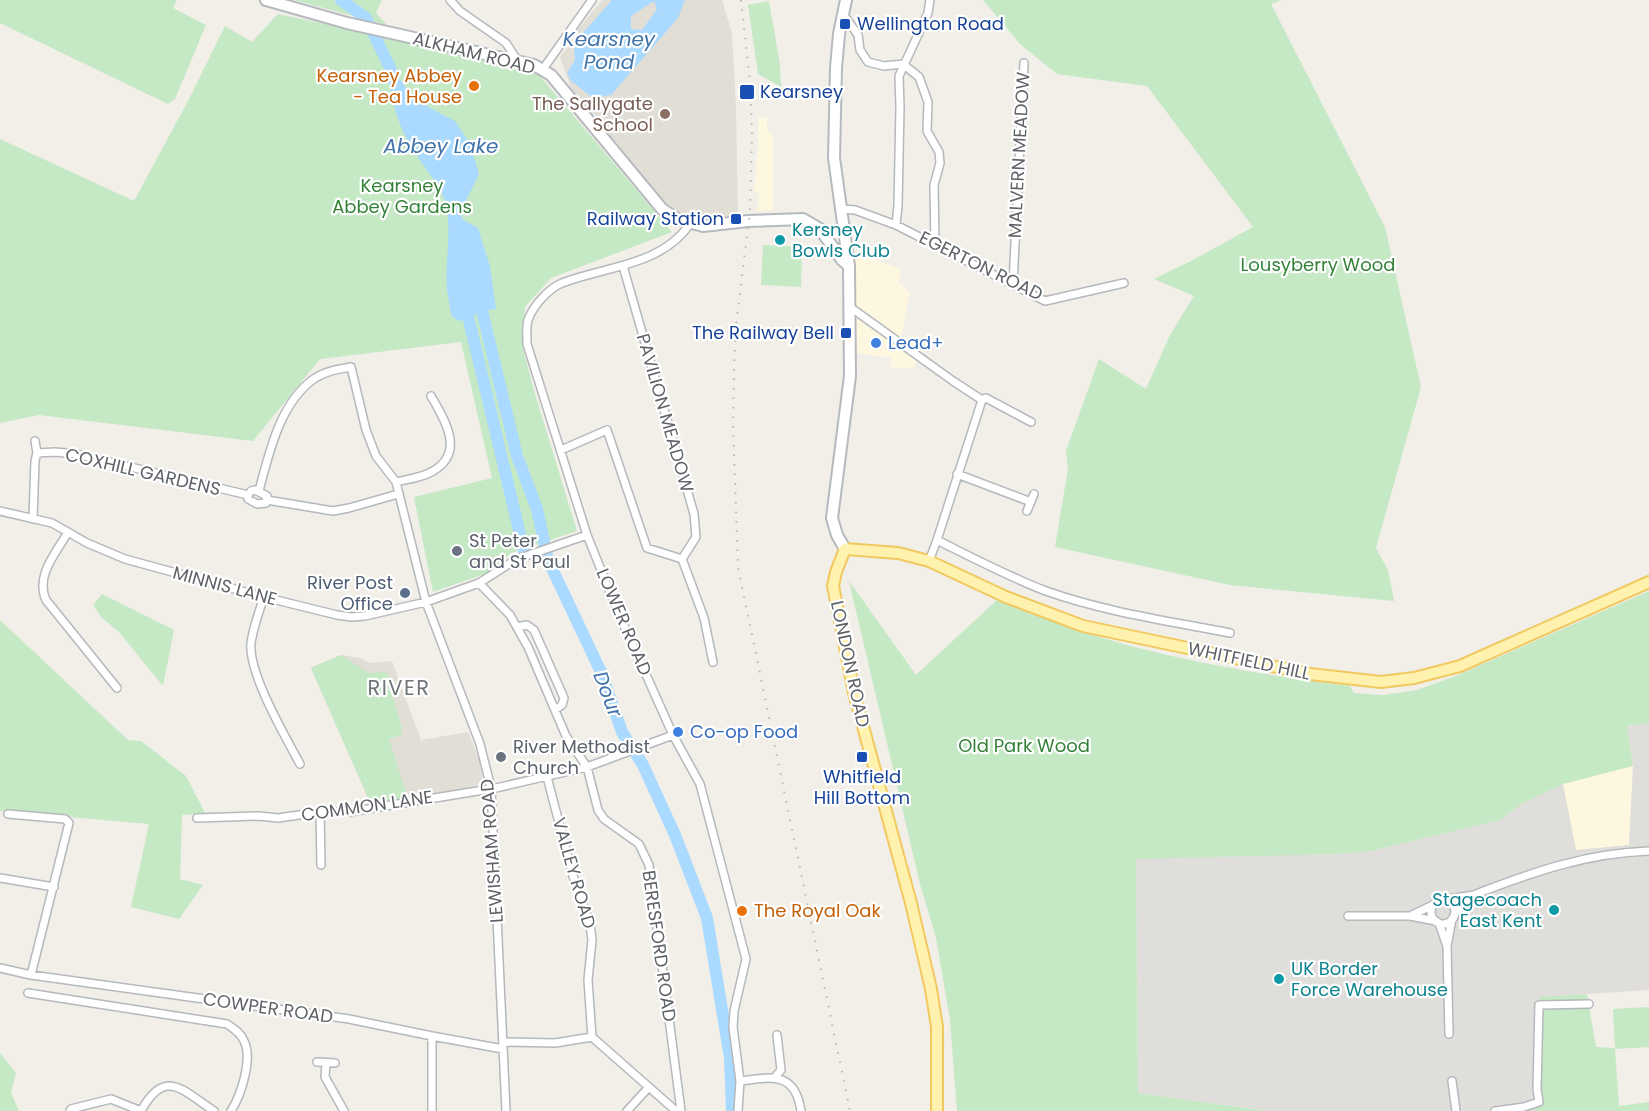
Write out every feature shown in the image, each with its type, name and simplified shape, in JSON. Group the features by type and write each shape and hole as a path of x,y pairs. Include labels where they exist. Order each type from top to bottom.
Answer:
{"main road":[{"name":"WHITFIELD HILL","path":"845,549 897,553 929,561 1006,597 1083,626 1310,674 1381,681 1414,678 1460,666 1649,582"},
{"name":"LONDON ROAD","path":"845,549 836,572 834,586 854,693 911,903 931,989 937,1027 937,1111"}],"street":[{"name":"ALKHAM ROAD","path":"266,0 347,23 517,60 543,69 551,75 662,209 677,219 703,226 748,221 803,219 820,229 849,266"},
{"path":"450,0 460,11 506,43 517,60"},
{"path":"543,69 592,0"},
{"path":"845,549 837,535 832,518 850,375 849,266 834,158 834,102 839,34 846,0"},
{"path":"896,225 899,76 928,13 930,0"},
{"path":"843,14 858,35 860,50 868,62 884,66 903,64 919,77 928,102 927,131 939,152 940,163 934,185 935,244"},
{"name":"MALVERN MEADOW","path":"1013,284 1024,63"},
{"name":"EGERTON ROAD","path":"841,209 855,210 896,225 1045,301 1124,283"},
{"name":"LOWER ROAD","path":"690,224 677,240 656,254 560,284 544,295 528,321 527,344 587,535 618,612 673,735 700,784 746,959 734,1011 733,1027 740,1081 738,1111"},
{"name":"PAVILION MEADOW","path":"623,266 694,514 696,537 682,559"},
{"path":"850,307 982,400 986,398 1031,422"},
{"path":"259,491 273,439 288,410 315,378 351,367 366,430 376,456 396,482 435,471 442,464 448,452 451,441 448,427 431,396"},
{"path":"929,561 938,540 982,400"},
{"path":"561,450 607,430 647,548 682,559 704,618 713,662"},
{"path":"33,519 37,453 35,441"},
{"name":"COXHILL GARDENS","path":"37,453 76,454 248,495 251,502 262,505 267,500 333,511 398,494"},
{"path":"957,474 1031,502"},
{"name":"LEWISHAM ROAD","path":"396,482 426,602 480,744 491,788 506,1111"},
{"path":"248,495 251,491 259,491 264,493 267,500"},
{"path":"1027,511 1034,494"},
{"name":"MINNIS LANE","path":"0,512 52,523 87,543 125,559 264,597 351,617 426,602 479,583 517,559 587,535"},
{"path":"68,532 44,574 43,595 114,680 117,688"},
{"name":"WHITFIELD HILL","path":"938,540 1047,591 1095,606 1230,633"},
{"path":"479,583 510,615 517,627 527,625 534,630 564,698 562,705 555,710"},
{"path":"264,597 252,640 252,652 262,689 300,764"},
{"name":"BERESFORD ROAD","path":"517,627 528,647 566,736 587,767 598,810 604,819 639,844 649,865 681,1111"},
{"name":"COMMON LANE","path":"197,818 259,816 278,818 320,812 349,812 380,808 547,777 587,767 673,735"},
{"name":"VALLEY ROAD","path":"547,777 573,876 590,924 592,940 588,980 592,1037"},
{"path":"320,812 321,865"},
{"path":"8,814 68,821 69,826 31,975"},
{"path":"1410,916 1436,903 1476,894 1565,863 1600,855 1649,852"},
{"path":"0,878 54,887"},
{"path":"1348,916 1410,916 1447,923 1466,901 1476,894"},
{"path":"1436,903 1447,901 1452,905 1453,917 1448,946 1449,1034"},
{"path":"1436,903 1432,915 1438,922 1448,946"},
{"name":"COWPER ROAD","path":"0,968 31,975 349,1019 432,1036 503,1046 555,1043 592,1037"},
{"path":"28,993 227,1024 239,1032 246,1043 247,1051 240,1095 231,1111"},
{"path":"1496,1111 1524,1107 1539,1102 1537,1089 1539,1005 1589,1004"},
{"path":"776,1077 781,1070 777,1035"},
{"path":"432,1036 432,1111"},
{"path":"592,1037 676,1111"},
{"path":"317,1062 335,1063"},
{"path":"326,1062 325,1077 344,1111"},
{"path":"740,1081 776,1077 788,1082 796,1090 801,1111"},
{"path":"1452,1081 1456,1111"},
{"path":"70,1111 111,1099 141,1111 151,1094 161,1086 175,1086 214,1111"},
{"path":"627,1111 649,1087"}],"shaded area":[{"name":"The Sallygate School","path":"602,0 722,0 732,33 738,218 707,222 685,217 667,206 648,189 623,159 617,143 597,125 599,118 579,102 571,88 560,57 577,35 575,33"},
{"path":"758,117 767,117 767,132 773,133 773,210 757,211 759,193 754,193"},
{"path":"853,252 902,269 898,282 910,292 901,337 922,352 913,369 890,367 892,358 855,353"},
{"path":"341,655 360,658 370,663 392,661 421,740 468,732 480,762 483,782 474,786 372,807 311,668"},
{"path":"1649,723 1649,990 1540,997 1535,1111 1267,1111 1138,1093 1136,858 1337,854 1371,851 1500,820 1523,803 1563,784 1576,850 1629,845 1633,766 1627,726"},
{"path":"1633,766 1629,845 1576,851 1563,784"}],"green space":[{"path":"0,0 177,0 173,8 206,25 175,99 168,104 0,23"},
{"path":"294,0 382,0 376,13 387,25"},
{"name":"Lousyberry Wood","path":"983,0 1281,0 1271,4 1385,227 1421,387 1376,548 1388,570 1394,601 1230,585 1055,547 1068,469 1066,451 1099,359 1146,389 1170,335 1194,296 1154,279 1253,227 1147,86 1057,74 1020,44"},
{"path":"769,1 780,65 781,87 758,74 748,5"},
{"name":"Kearsney Abbey Gardens","path":"278,14 522,66 540,76 672,232 551,278 525,307 522,345 577,531 511,553 490,572 433,592 414,497 492,478 461,342 320,359 253,441 39,415 0,423 0,139 134,201 225,26 252,42"},
{"path":"763,245 802,247 801,287 761,285"},
{"name":"Old Park Wood","path":"849,581 916,675 998,599 1083,632 1126,645 1215,665 1350,686 1354,693 1383,695 1417,690 1458,675 1649,591 1649,723 1627,726 1633,766 1563,784 1523,803 1500,820 1371,851 1337,854 1136,859 1138,1093 1267,1111 957,1111 950,1020 936,938 920,884"},
{"path":"102,594 174,630 163,686 119,632 102,618 93,605"},
{"path":"0,620 128,740 141,741 186,776 205,813 182,815 180,879 203,885 179,919 131,907 149,824 0,811"},
{"path":"341,655 369,673 386,671 402,728 401,735 389,739 406,792 403,793 406,800 372,807 311,668"},
{"path":"1587,994 1596,1047 1615,1048 1613,1009 1649,1007 1649,1047 1615,1049 1619,1106 1649,1102 1649,1111 1535,1111 1539,997"},
{"path":"0,1053 16,1073 11,1093 19,1111 0,1111"}],"water":[{"name":"Kearsney Pond","path":"612,0 685,0 678,18 611,95 593,98 571,81 567,73 575,60 574,48 582,34","holes":["654,1 657,9 642,30 631,29 631,16"]},
{"name":"Abbey Lake","path":"396,73 410,94 455,121 470,144 479,174 463,207 462,219 478,228 490,266 496,309 482,311 460,321 452,316 447,290 448,217 446,205 434,180 406,138 398,118 388,75"}],"waterway":[{"path":"341,0 366,18 393,74"},
{"name":"Dour","path":"482,311 517,456 537,509 548,560 601,672 622,732 643,765 675,835 707,918 730,1058 732,1111"},
{"name":"Dour","path":"468,316 524,551"}],"railway":[{"path":"741,0 750,81 752,135 750,211 736,326 734,367 733,426 738,567 850,1111"}],"place":[{"name":"Wellington Road","path":"845,24"},
{"name":"Kearsney Abbey - Tea House","path":"474,86"},
{"name":"Kearsney","path":"747,92"},
{"name":"The Sallygate School","path":"665,114"},
{"name":"Railway Station","path":"736,219"},
{"name":"Kersney Bowls Club","path":"780,240"},
{"name":"The Railway Bell","path":"846,333"},
{"name":"Lead+","path":"876,343"},
{"name":"St Peter and St Paul","path":"457,551"},
{"name":"River Post Office","path":"405,593"},
{"name":"Co-op Food","path":"678,732"},
{"name":"River Methodist Church","path":"501,757"},
{"name":"Whitfield Hill Bottom","path":"862,757"},
{"name":"Stagecoach East Kent","path":"1554,910"},
{"name":"The Royal Oak","path":"742,911"},
{"name":"UK Border Force Warehouse","path":"1279,979"}],"district":[{"name":"RIVER","path":"399,688"}]}
